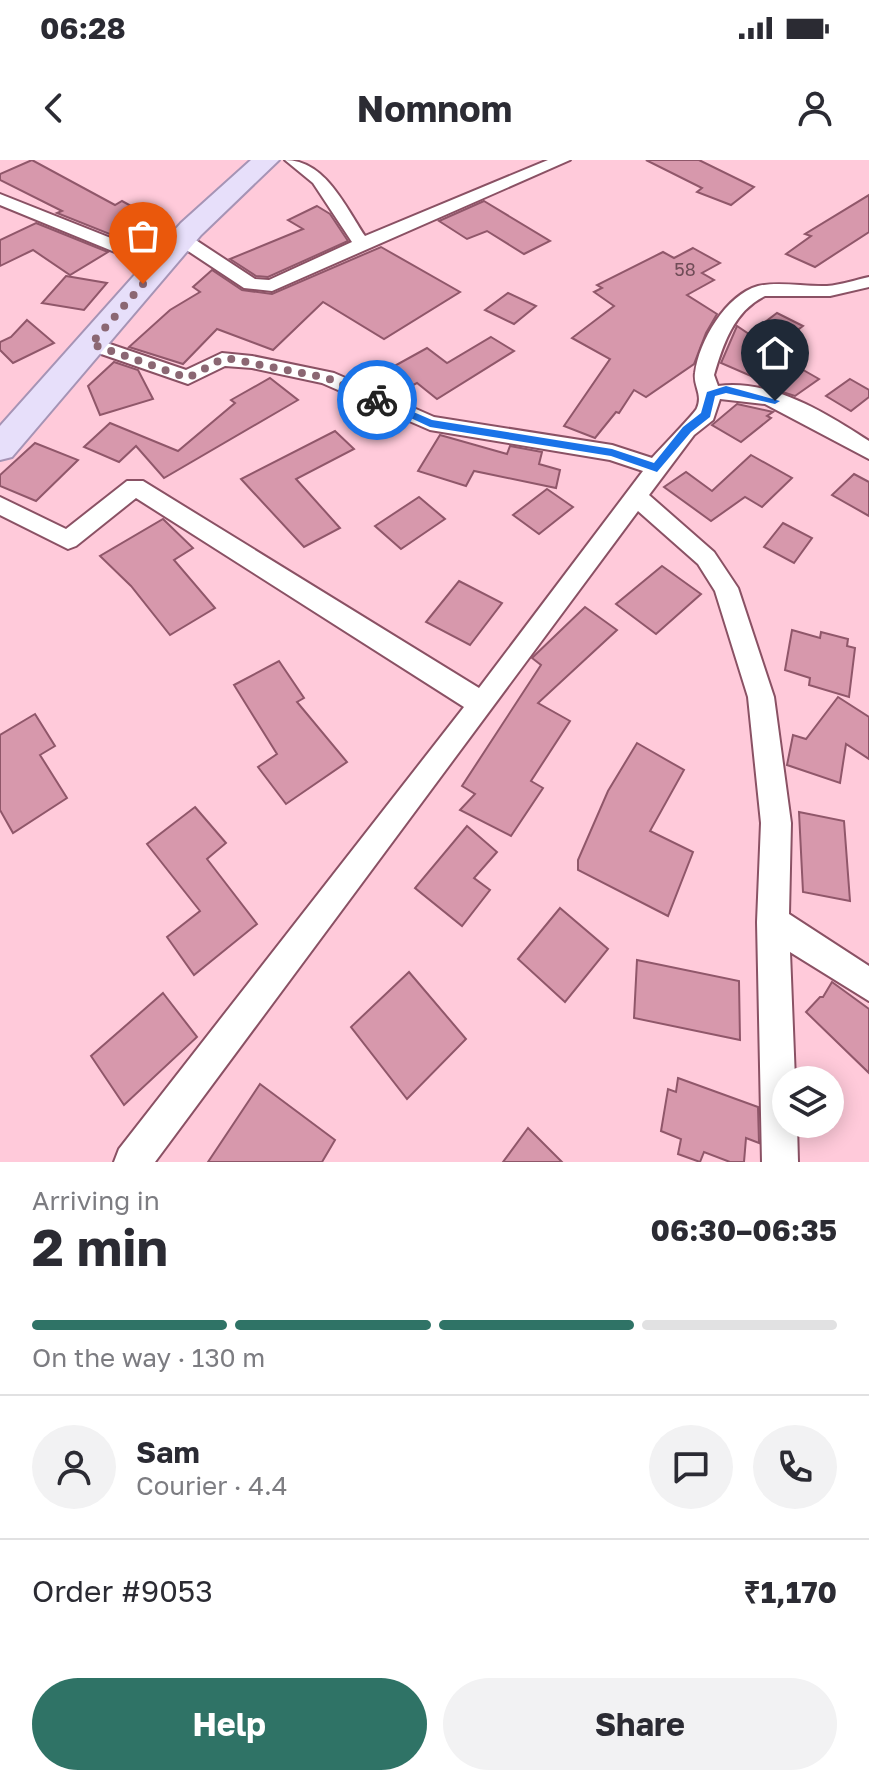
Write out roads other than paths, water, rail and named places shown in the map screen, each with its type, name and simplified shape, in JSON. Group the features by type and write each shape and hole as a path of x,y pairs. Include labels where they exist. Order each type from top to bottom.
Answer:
{"main road":[{"path":"0,448 182,239 266,160"}],"street":[{"path":"293,160 319,180 362,243"},
{"path":"182,239 235,276 259,286 272,286 362,243 562,160"},
{"path":"0,199 160,264"},
{"path":"132,1162 638,498 657,468 687,430 706,415 711,394 704,375 724,322 751,296 762,291 830,291 869,282"},
{"path":"91,344 188,378 222,359 327,378 430,423 612,453 657,468"},
{"path":"711,394 726,390 775,401 823,422 869,451"},
{"path":"0,505 68,540 135,487 482,704"},
{"path":"638,498 706,558 726,588 761,697 776,823 773,922 780,1162"},
{"path":"773,922 869,985"}]}
